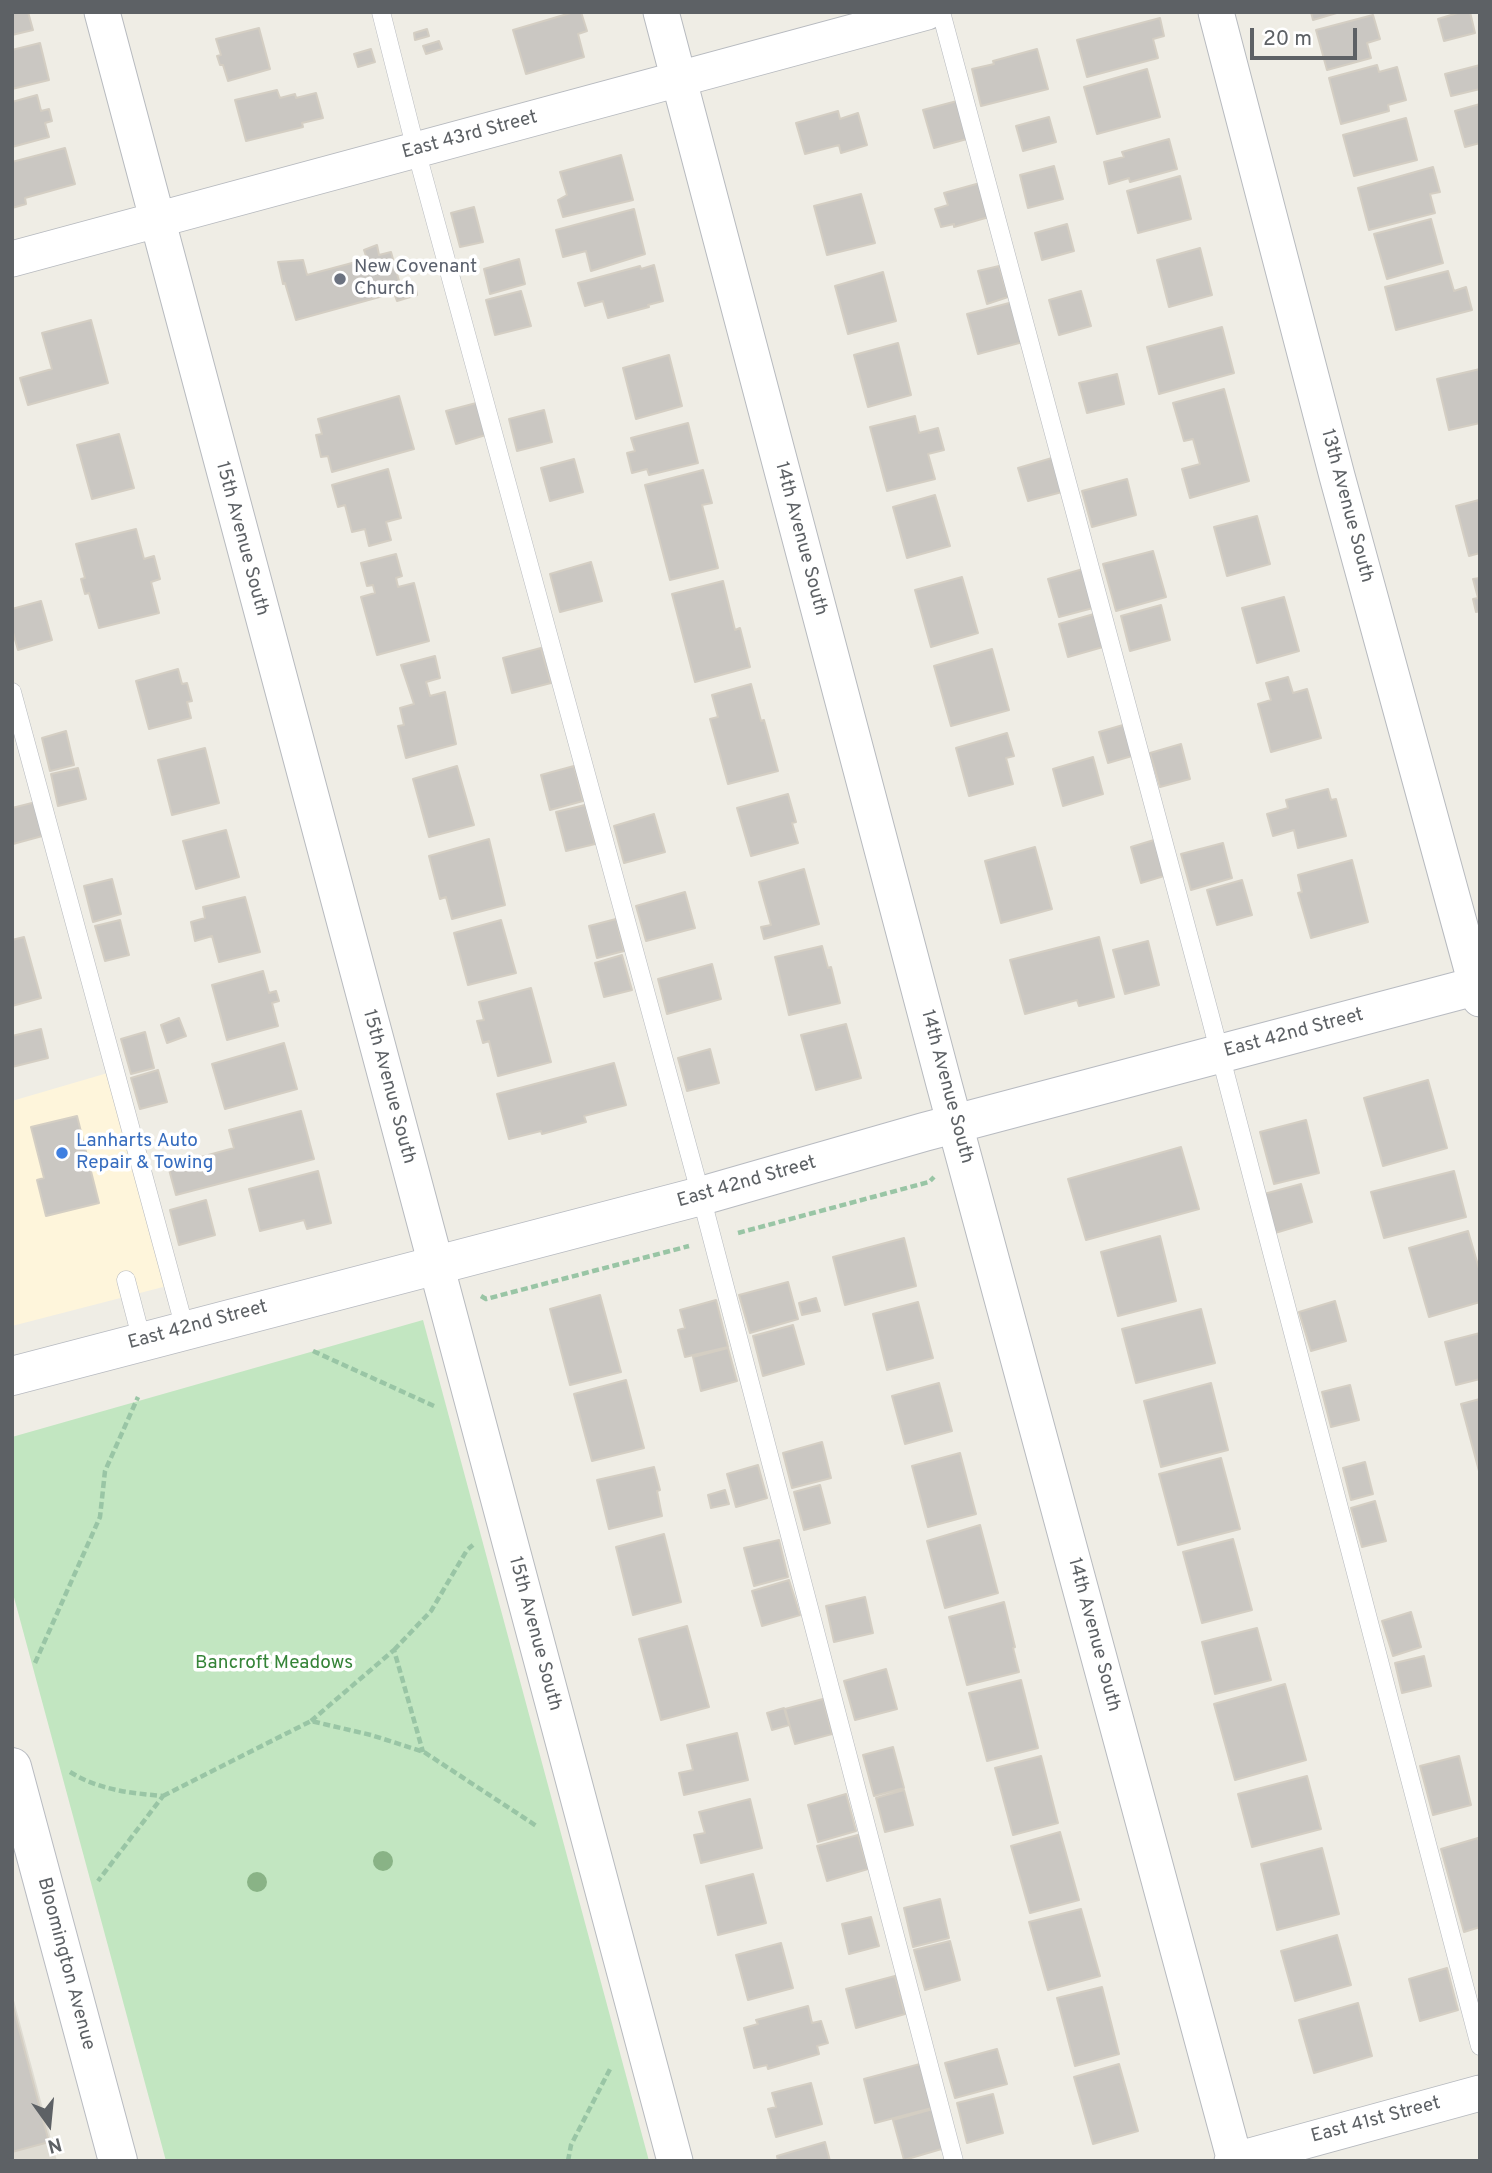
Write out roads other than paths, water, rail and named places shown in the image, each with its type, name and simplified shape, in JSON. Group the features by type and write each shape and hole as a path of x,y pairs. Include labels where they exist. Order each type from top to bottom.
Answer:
{"street":[{"name":"15th Avenue South","path":"102,12 675,2161"},
{"name":"14th Avenue South","path":"661,12 1234,2160"},
{"name":"East 43rd Street","path":"12,259 927,12"},
{"name":"13th Avenue South","path":"1216,12 1337,477 1479,990"},
{"name":"East 42nd Street","path":"12,1376 701,1196 1219,1054 1479,990"},
{"name":"Bloomington Avenue","path":"12,1767 118,2161"},
{"name":"East 41st Street","path":"1234,2160 1480,2093"}],"lane":[{"path":"381,12 416,150 701,1196 954,2161"},
{"path":"941,12 1480,2046"},
{"path":"12,692 185,1329"},
{"path":"126,1280 142,1341"}],"place":[{"name":"New Covenant Church","path":"340,279"},
{"name":"Lanharts Auto Repair & Towing","path":"62,1153"}],"park label":[{"name":"Bancroft Meadows","path":"274,1664"}]}
